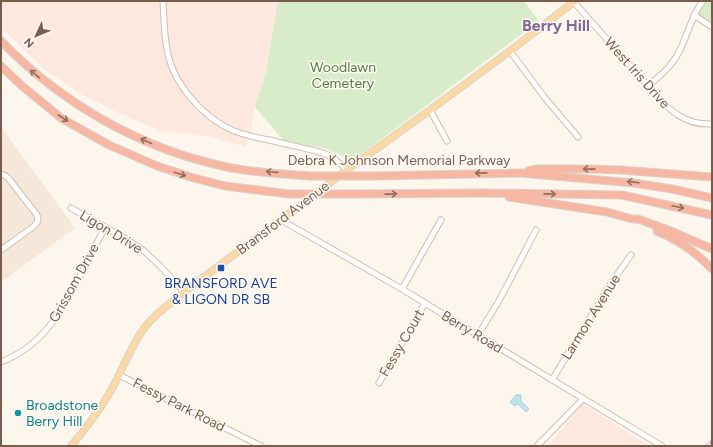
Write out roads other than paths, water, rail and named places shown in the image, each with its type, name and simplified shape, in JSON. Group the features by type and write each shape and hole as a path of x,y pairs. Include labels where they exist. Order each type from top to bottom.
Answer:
{"highway":[{"name":"Debra K Johnson Memorial Parkway","path":"1,41 32,71 73,102 117,128 165,149 200,160 238,169 310,176 520,172 634,182 712,198"},
{"path":"1,66 21,85 61,118 109,145 157,166 225,186 289,194 483,193 622,195 712,215"},
{"path":"520,172 537,169 592,169 712,177"},
{"path":"483,193 607,212 632,219 638,219 712,249"},
{"path":"632,219 637,223 663,233 680,242 699,256 712,269"}],"main road":[{"name":"Bransford Avenue","path":"71,446 109,394 145,327 162,310 347,170 510,51 574,1"}],"street":[{"path":"163,1 167,50 172,68 183,87 200,107 214,119 234,130 256,137 326,154 336,160 347,170"},
{"name":"West Iris Drive","path":"574,1 670,109 683,118 696,123 712,124"},
{"path":"648,86 668,68 676,58 685,40 694,15 703,1"},
{"path":"694,15 712,27"},
{"path":"510,51 578,138"},
{"path":"430,110 447,141"},
{"path":"1,174 9,179 37,215 38,219 33,227 1,250"},
{"name":"Ligon Drive","path":"71,208 143,250 184,292"},
{"name":"Berry Road","path":"281,220 402,289 662,446"},
{"path":"402,289 441,220"},
{"name":"Grissom Drive","path":"1,362 28,347 42,336 55,320 72,292 105,227"},
{"path":"478,335 500,299 536,230"},
{"name":"Larmon Avenue","path":"552,380 606,291 631,255"},
{"name":"Fessy Court","path":"379,383 425,303"},
{"name":"Fessy Park Road","path":"119,375 261,446"},
{"path":"537,446 583,399"}],"water":[{"path":"516,395 521,395 521,401 529,409 526,412 518,404 515,406 510,402"}],"railway":[{"path":"707,446 712,441"}],"place":[{"name":"BRANSFORD AVE & LIGON DR SB","path":"221,268"},
{"name":"Broadstone Berry Hill","path":"18,413"}],"district":[{"name":"Berry Hill","path":"556,25"}],"park label":[{"name":"Woodlawn Cemetery","path":"343,76"}]}
